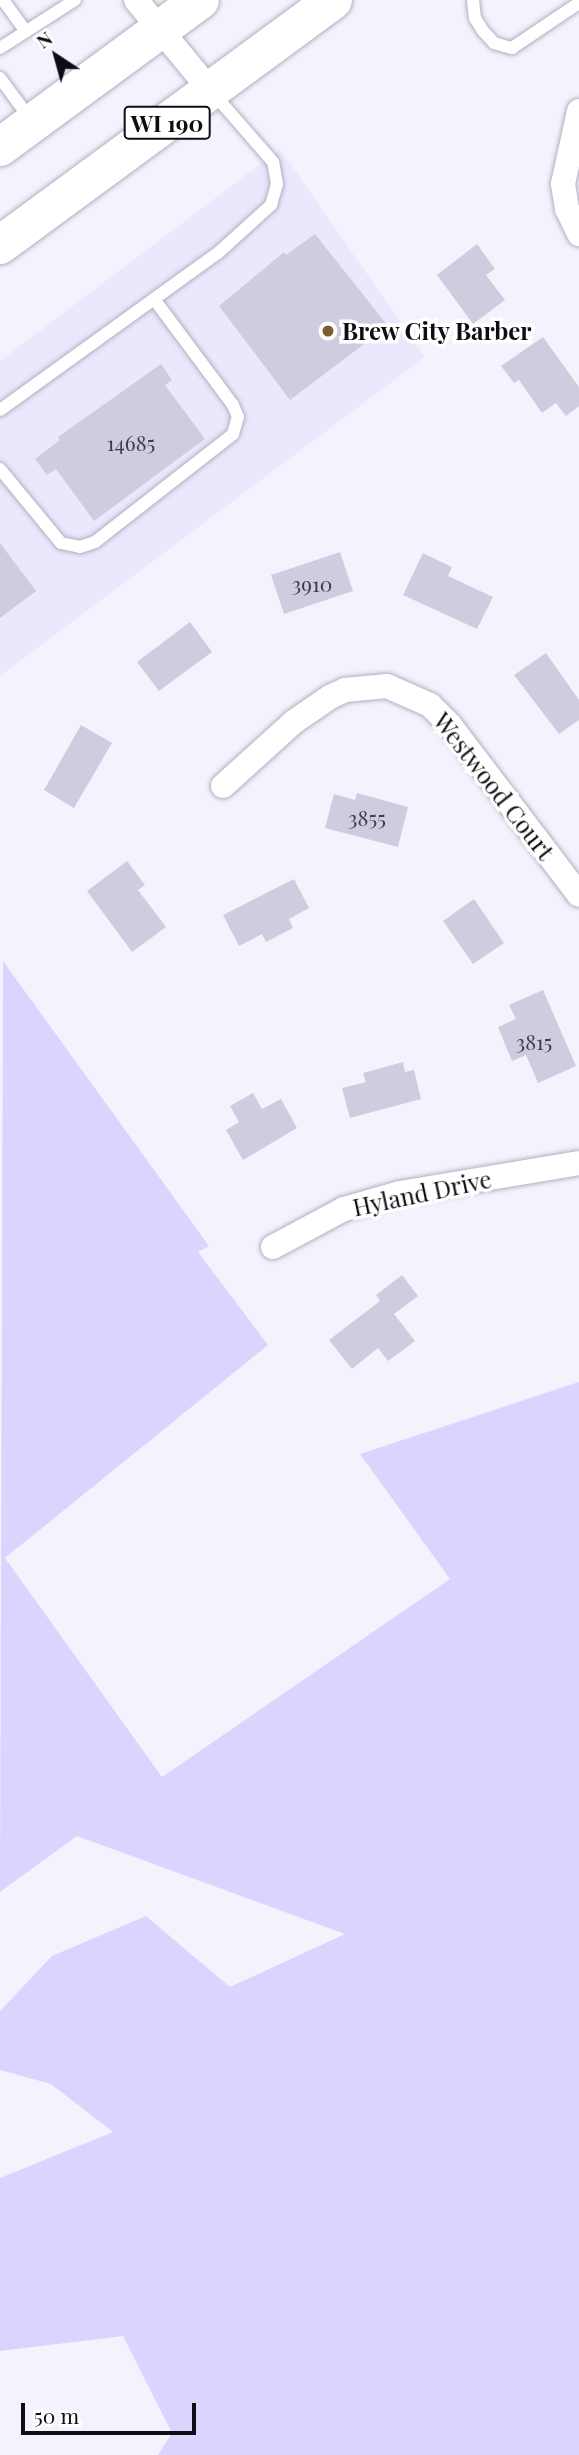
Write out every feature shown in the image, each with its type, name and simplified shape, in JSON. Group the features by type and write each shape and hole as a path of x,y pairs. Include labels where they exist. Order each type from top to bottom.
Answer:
{"main road":[{"path":"0,147 200,0"},
{"name":"WI 190","path":"0,245 327,3"}],"street":[{"path":"136,0 162,28 211,91"},
{"path":"579,111 564,174 567,209 579,234"},
{"name":"Westwood Court","path":"223,786 295,721 331,697 345,690 387,686 430,705 450,725 579,895"},
{"name":"Hyland Drive","path":"273,1247 344,1209 400,1193 579,1163"}],"lane":[{"path":"2,0 26,32"},
{"path":"0,48 75,0"},
{"path":"473,0 475,18 483,31 494,43 512,48 579,3"},
{"path":"0,78 33,123"},
{"path":"0,410 154,299 250,226 271,205 274,194 274,162 211,91"},
{"path":"0,469 61,543 80,547 95,542 233,434 238,417 233,405 154,299"}],"shaded area":[{"path":"280,149 425,357 0,676 0,361"},
{"path":"3,961 209,1246 198,1252 268,1345 5,1558 162,1777 450,1579 360,1454 579,1382 579,2455 158,2455 172,2433 123,2336 0,2351 0,2178 113,2132 51,2084 0,2070 0,2011 52,1956 146,1916 230,1987 345,1934 77,1836 0,1892"}],"building":[{"path":"315,234 388,326 290,400 219,306 284,252 286,255"},
{"path":"477,244 495,269 486,275 505,300 473,324 437,275"},
{"path":"543,337 579,387 579,406 566,416 556,403 542,413 519,380 514,383 501,366"},
{"path":"161,364 172,380 165,385 205,439 94,521 56,469 47,475 35,459 60,440 58,437"},
{"path":"0,543 36,591 0,618"},
{"path":"340,552 353,591 284,614 271,575"},
{"path":"423,553 452,567 448,576 493,597 477,629 403,595"},
{"path":"190,622 212,652 159,691 137,662"},
{"path":"546,653 579,700 579,720 559,734 514,675"},
{"path":"81,725 112,743 74,808 44,790"},
{"path":"357,793 408,807 398,847 325,828 334,794 355,800"},
{"path":"127,861 145,885 138,890 166,927 132,952 87,891"},
{"path":"294,879 309,908 289,919 293,928 266,942 262,934 239,946 223,915"},
{"path":"474,899 504,943 473,964 443,921"},
{"path":"543,990 576,1066 538,1083 526,1055 512,1061 498,1027 516,1019 509,1005"},
{"path":"403,1062 405,1072 414,1070 421,1099 350,1118 342,1088 366,1082 363,1073"},
{"path":"253,1093 262,1109 281,1099 297,1128 243,1160 226,1130 239,1122 230,1106"},
{"path":"402,1275 418,1296 394,1314 415,1341 388,1361 378,1348 352,1369 329,1340 380,1301 376,1295"}],"place":[{"name":"Brew City Barber","path":"328,331"}]}
